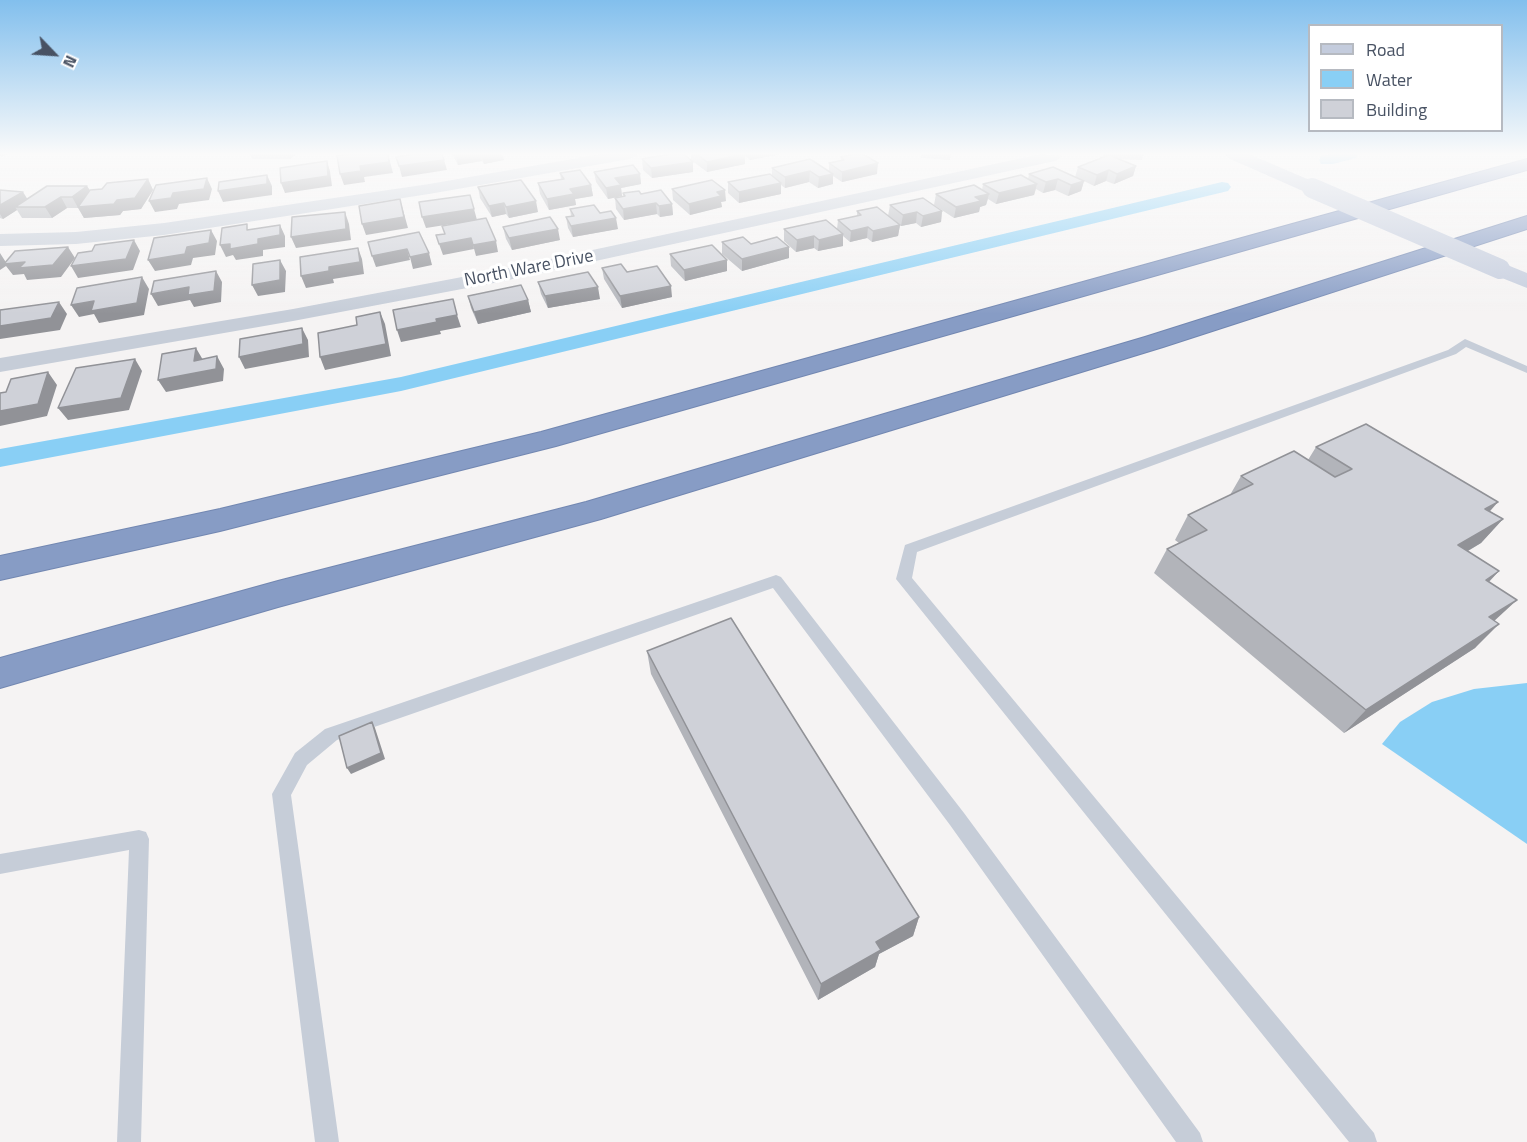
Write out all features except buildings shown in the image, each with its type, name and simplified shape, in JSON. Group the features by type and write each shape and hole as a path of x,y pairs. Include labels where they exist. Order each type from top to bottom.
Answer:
{"highway":[{"path":"0,568 220,520 546,440 1373,207"},
{"path":"0,673 278,594 601,508 1154,342 1527,222"}],"street":[{"path":"0,240 76,238 164,229 308,207"},
{"name":"North Ware Drive","path":"0,365 282,317 499,276 801,207"},
{"path":"1357,207 1527,281"}],"lane":[{"path":"1365,1142 904,579 910,549 1452,352 1465,342 1527,370"},
{"path":"327,1142 281,794 301,759 331,734 776,581 957,819 1191,1142"},
{"path":"0,864 139,839 129,1142"}],"water":[{"path":"1527,683 1527,844 1382,744 1400,722 1432,702 1474,689"}],"waterway":[{"path":"0,458 401,384 1139,207"}]}
